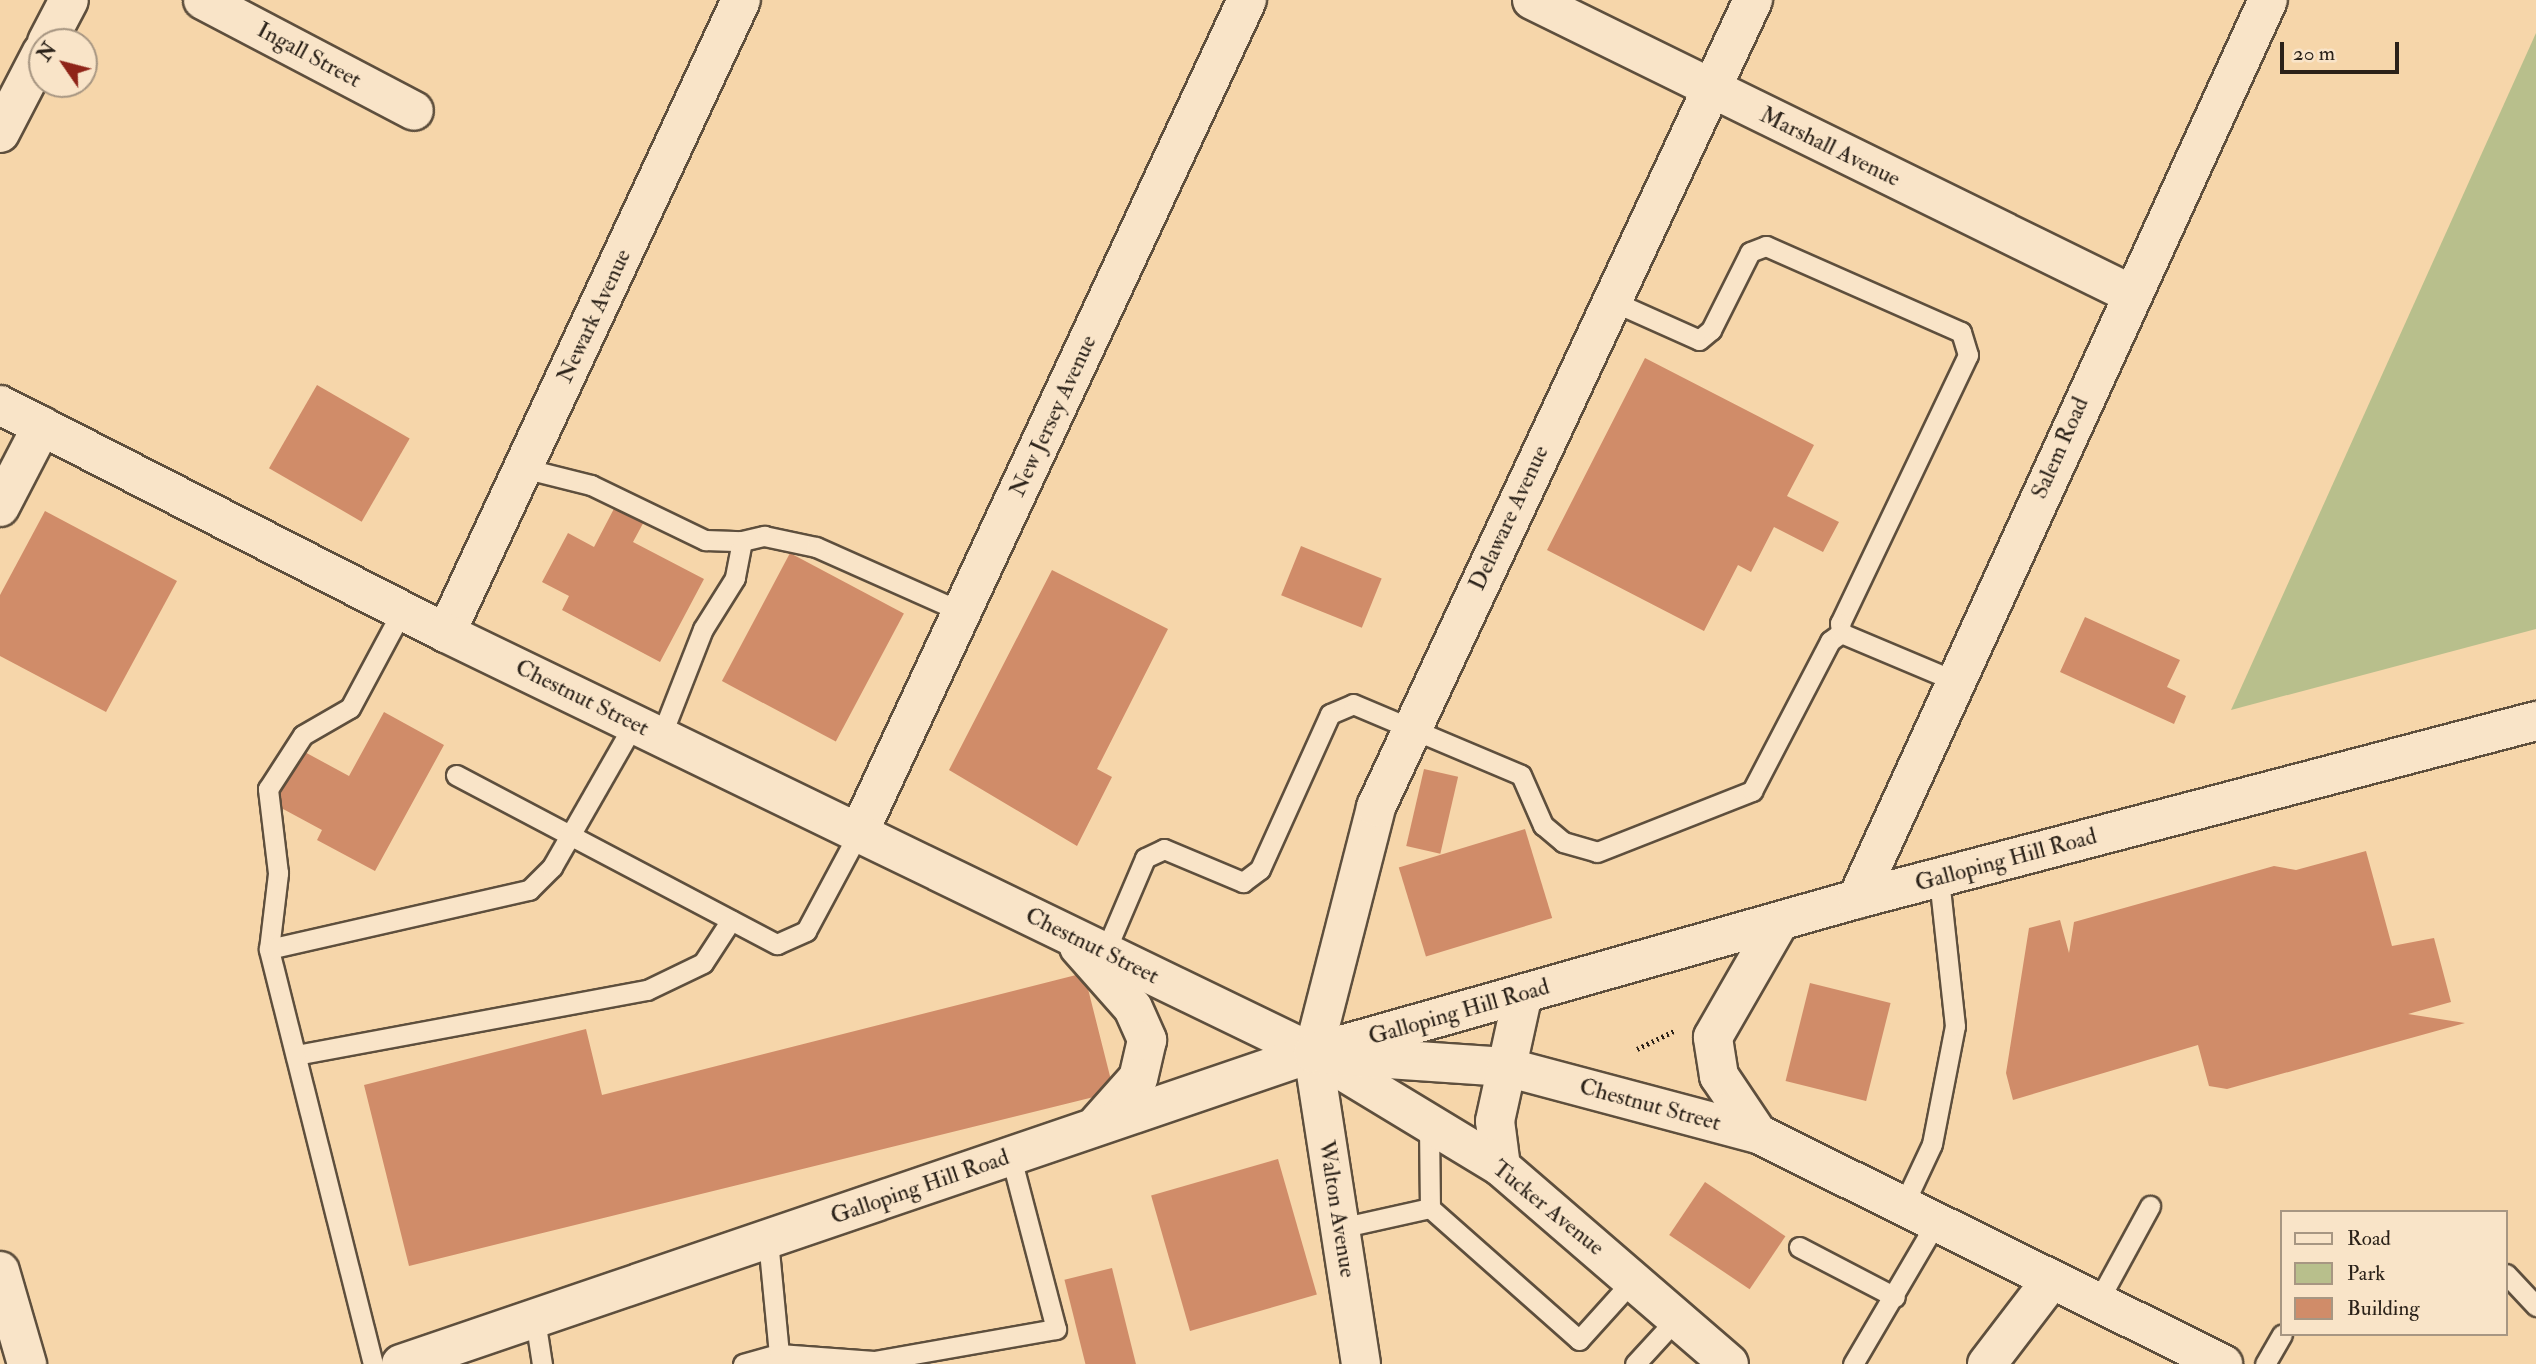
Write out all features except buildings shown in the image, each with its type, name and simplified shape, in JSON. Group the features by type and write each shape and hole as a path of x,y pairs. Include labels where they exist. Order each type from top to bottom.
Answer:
{"street":[{"path":"54,28 69,0"},
{"name":"Ingall Street","path":"203,0 414,111"},
{"name":"Newark Avenue","path":"446,633 741,0"},
{"name":"New Jersey Avenue","path":"859,832 1247,0"},
{"name":"Marshall Avenue","path":"1532,0 2129,293"},
{"name":"Delaware Avenue","path":"1313,1053 1376,807 1411,724 1714,89 1753,0"},
{"name":"Salem Road","path":"1857,899 2129,293 2268,0"},
{"path":"0,133 28,79"},
{"name":"Chestnut Street","path":"0,405 446,633 1313,1053 1506,1067 1758,1133 2049,1283 2223,1364"},
{"path":"0,507 42,426"},
{"name":"Galloping Hill Road","path":"401,1364 1313,1053 1857,899 2536,720"},
{"path":"1758,1133 1719,1076 1713,1037 1779,922"},
{"path":"1066,933 1133,1008 1147,1040 1138,1078 1091,1129"},
{"path":"1501,1167 1495,1121 1523,994"},
{"name":"Tucker Avenue","path":"1313,1053 1429,1127 1501,1167 1678,1317 1729,1364"},
{"name":"Walton Avenue","path":"1313,1053 1361,1364"},
{"path":"0,1271 27,1364"},
{"path":"1987,1364 2049,1283"}],"lane":[{"path":"1612,301 1699,340 1711,330 1750,252 1766,246 1961,332 1968,355 1840,623 1841,633"},
{"path":"523,468 591,485 705,540 742,541 764,536 816,547 962,612"},
{"path":"269,948 528,890 647,730 703,629 735,578 742,541"},
{"path":"373,1364 269,948 278,873 268,789 303,735 350,708 402,611"},
{"path":"1841,633 1955,681"},
{"path":"1105,952 1145,858 1164,849 1243,882 1260,869 1330,714 1353,704 1411,724 1521,775 1543,825 1563,842 1597,852 1752,791 1830,641 1841,633"},
{"path":"456,775 777,944 806,931 859,832"},
{"path":"1853,1364 1895,1297 1919,1215 1955,1026 1939,878"},
{"path":"296,1055 647,990 703,962 731,920"},
{"path":"1429,1127 1430,1208 1579,1340 1634,1279"},
{"path":"743,1364 779,1354 874,1361 1056,1329 1011,1157"},
{"path":"2096,1305 2150,1206"},
{"path":"1340,1228 1430,1208"},
{"path":"768,1240 779,1354"},
{"path":"1800,1247 1895,1297"},
{"path":"2508,1276 2536,1306"},
{"path":"1635,1364 1678,1317"},
{"path":"535,1319 542,1364"},
{"path":"2265,1364 2282,1336"}],"path":[{"path":"1637,1049 1679,1029"}],"green space":[{"path":"2536,33 2536,629 2231,710"}]}
